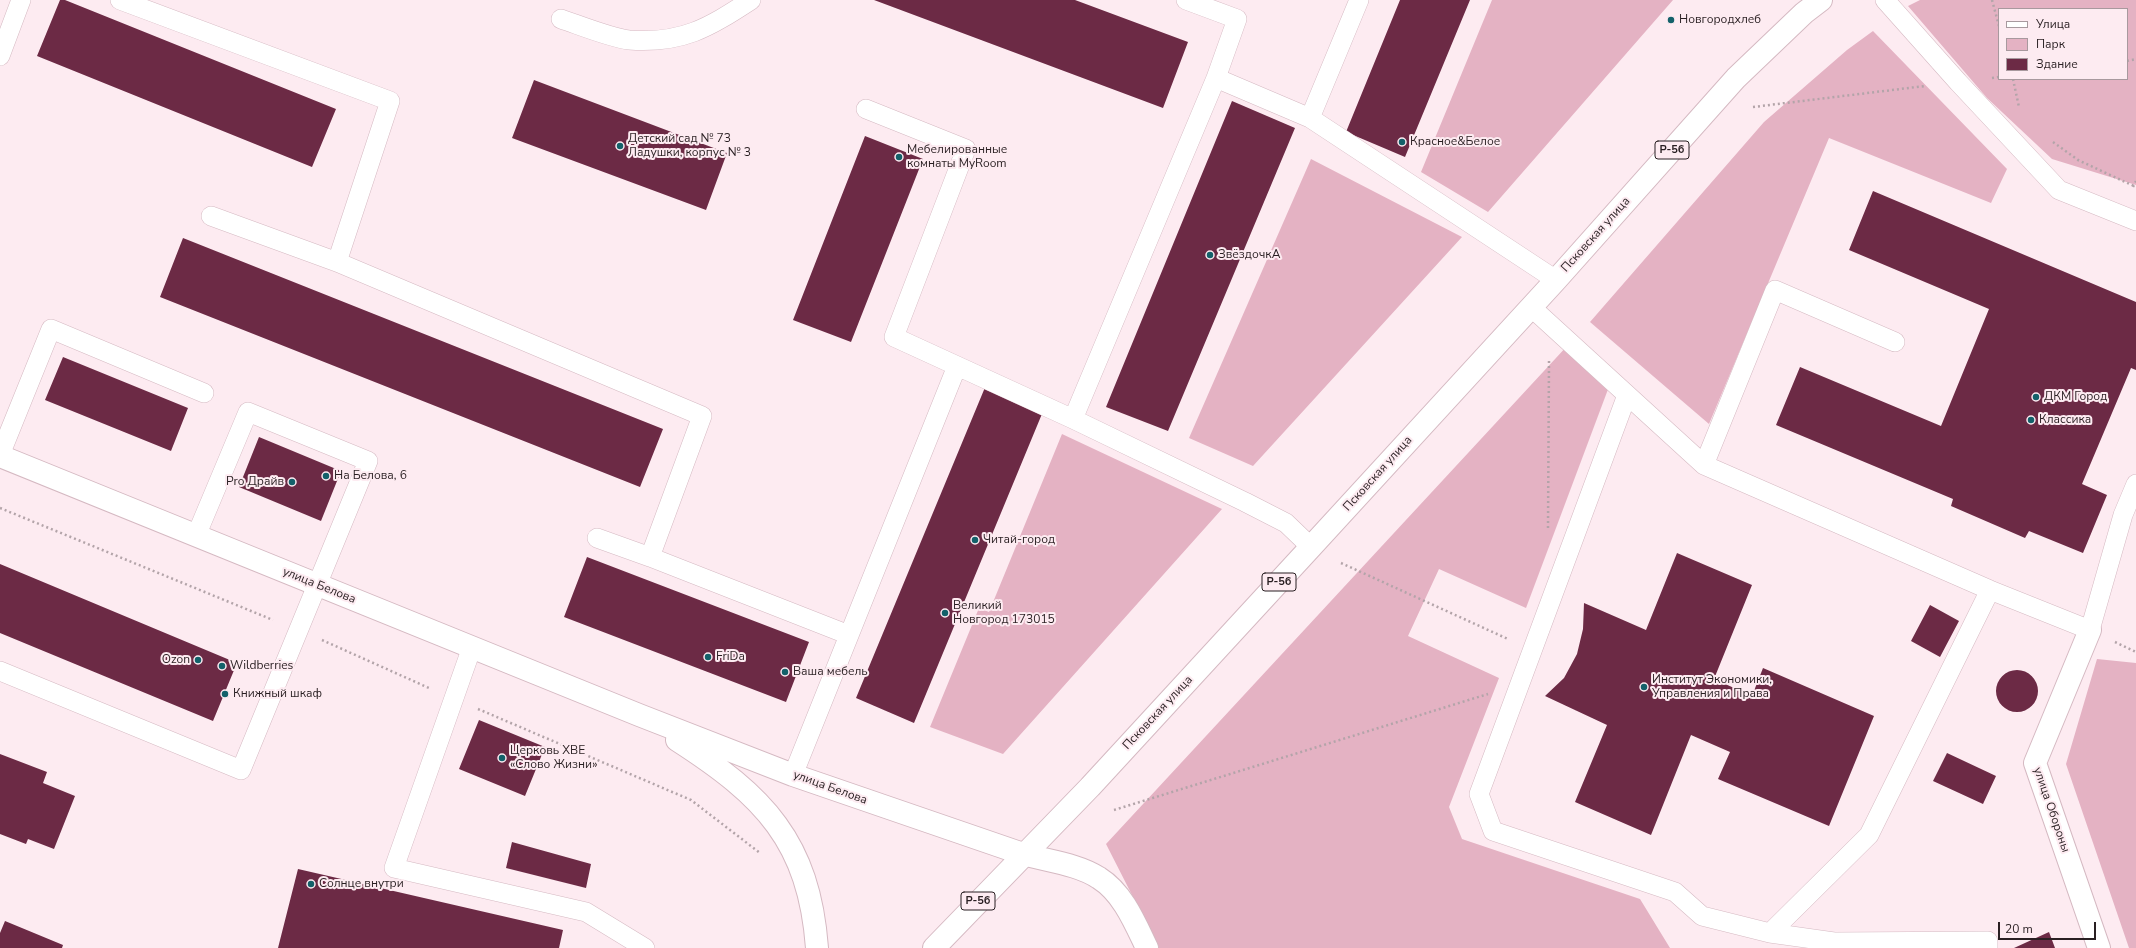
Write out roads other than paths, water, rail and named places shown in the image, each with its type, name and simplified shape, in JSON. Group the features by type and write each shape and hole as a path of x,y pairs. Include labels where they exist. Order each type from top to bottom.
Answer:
{"main road":[{"name":"Псковская улица","path":"934,948 1090,786 1311,547 1556,280 1736,78 1804,13 1820,0"},
{"name":"улица Белова","path":"0,455 639,715 793,774 1023,854 1087,871 1100,878 1122,901 1147,948"},
{"name":"улица Обороны","path":"2090,630 2035,763 2099,948"},
{"name":"улица Белова","path":"639,715 711,762 758,801 788,839 806,881 815,924 817,948"}],"lane":[{"path":"0,56 21,0"},
{"path":"120,0 390,102 337,262"},
{"path":"561,19 628,40 673,40 714,24 751,0"},
{"path":"1073,419 1216,78 1237,19 1186,0"},
{"path":"1310,118 1359,0"},
{"path":"1885,0 1958,82 2059,190 2136,221"},
{"path":"1216,78 1310,118 1556,280"},
{"path":"866,109 966,149 894,337 1073,419 1286,523 1311,547"},
{"path":"211,216 337,262 702,416 650,557"},
{"path":"1704,465 1776,290 1895,342"},
{"path":"1531,307 1704,465 1990,590 2090,630 2123,515 2136,484"},
{"path":"0,455 51,329 204,393"},
{"path":"793,774 957,366"},
{"path":"1627,395 1534,651 1479,794 1492,830 1675,892 1702,916 1770,933 1835,945 1988,941 1988,948"},
{"path":"0,671 241,770 368,461 248,412 196,536"},
{"path":"598,538 849,635"},
{"path":"1770,933 1869,835 1990,590"},
{"path":"472,647 394,868 586,912 645,948"}],"place":[{"name":"Новгородхлеб","path":"1671,20"},
{"name":"Красное&Белое","path":"1402,142"},
{"name":"Детский сад № 73 Ладушки, корпус № 3","path":"620,146"},
{"name":"Мебелированные комнаты MyRoom","path":"899,157"},
{"name":"ЗвёздочкА","path":"1210,255"},
{"name":"ДКМ Город","path":"2036,397"},
{"name":"Классика","path":"2031,420"},
{"name":"На Белова, 6","path":"326,476"},
{"name":"Pro Драйв","path":"292,482"},
{"name":"Читай-город","path":"975,540"},
{"name":"Великий Новгород 173015","path":"945,613"},
{"name":"FriDa","path":"708,657"},
{"name":"Ozon","path":"198,660"},
{"name":"Wildberries","path":"222,666"},
{"name":"Ваша мебель","path":"785,672"},
{"name":"Институт Экономики, Управления и Права","path":"1644,687"},
{"name":"Книжный шкаф","path":"225,694"},
{"name":"Церковь ХВЕ «Слово Жизни»","path":"502,758"},
{"name":"Солнце внутри","path":"311,884"}]}
